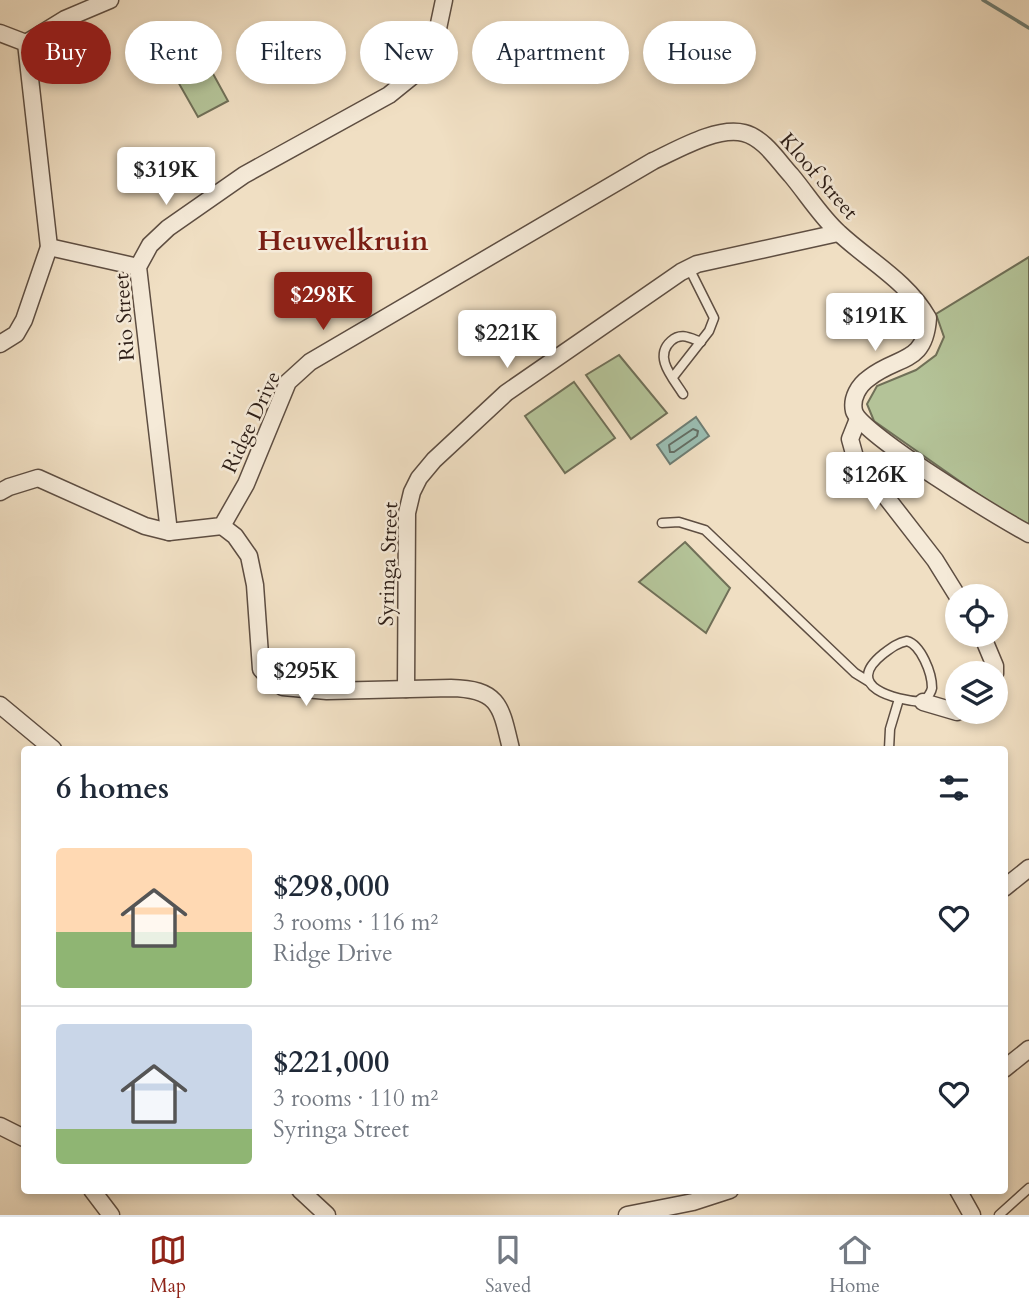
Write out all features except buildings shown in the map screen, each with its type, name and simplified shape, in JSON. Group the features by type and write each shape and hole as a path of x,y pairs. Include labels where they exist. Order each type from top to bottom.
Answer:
{"street":[{"path":"62,21 110,0"},
{"name":"Rio Street","path":"169,532 138,267 150,245 168,228 244,176 389,95 415,74 436,38 444,0"},
{"path":"0,33 21,41"},
{"path":"0,344 16,334 24,320 49,247 31,84"},
{"name":"Kloof Street","path":"722,133 742,132 761,142 813,200 838,233 910,293 928,318 921,348 862,384 854,402 854,411 858,418 850,439 855,457 935,560 950,584"},
{"name":"Ridge Drive","path":"222,526 246,484 288,382 310,362 653,161 694,142 722,133"},
{"name":"Syringa Street","path":"407,689 407,513 419,478 434,460 506,393 689,268 838,233"},
{"path":"49,247 138,267"},
{"path":"858,418 887,443 979,507 1029,534"},
{"path":"0,492 38,478 128,518 169,532 222,526 235,536 248,556 255,585 261,669 271,680 284,687 327,691 469,689 485,692 501,710 511,746"},
{"path":"923,702 945,708"},
{"path":"0,705 49,746"},
{"path":"1008,885 1029,868"},
{"path":"1008,1066 1029,1049"},
{"path":"0,1126 21,1136"},
{"path":"95,1194 111,1215"},
{"path":"304,1194 327,1215"},
{"path":"626,1215 693,1202 718,1194"},
{"path":"960,1194 972,1215"}],"lane":[{"path":"673,377 713,324 714,315 689,268"},
{"path":"683,394 662,357 664,346 679,335 701,342"},
{"path":"662,523 679,523 705,530 872,687 899,699 923,702 931,692 930,680 919,649 911,642 898,643 872,663 868,681"},
{"path":"889,746 890,729 899,699"},
{"path":"999,1215 1029,1188"}],"green space":[{"path":"179,84 219,84 228,101 198,117"},
{"path":"1029,257 1029,525 995,506 874,421 867,404 877,386 916,370 936,355 944,337 936,314"},
{"path":"619,355 667,413 631,439 586,375"},
{"path":"574,382 615,438 565,473 525,416"},
{"path":"685,542 730,588 706,633 639,582"}],"water":[{"path":"696,417 709,436 670,464 657,445"}],"waterway":[{"path":"983,0 1029,28"}],"district":[{"name":"Heuwelkruin","path":"343,240"}]}
